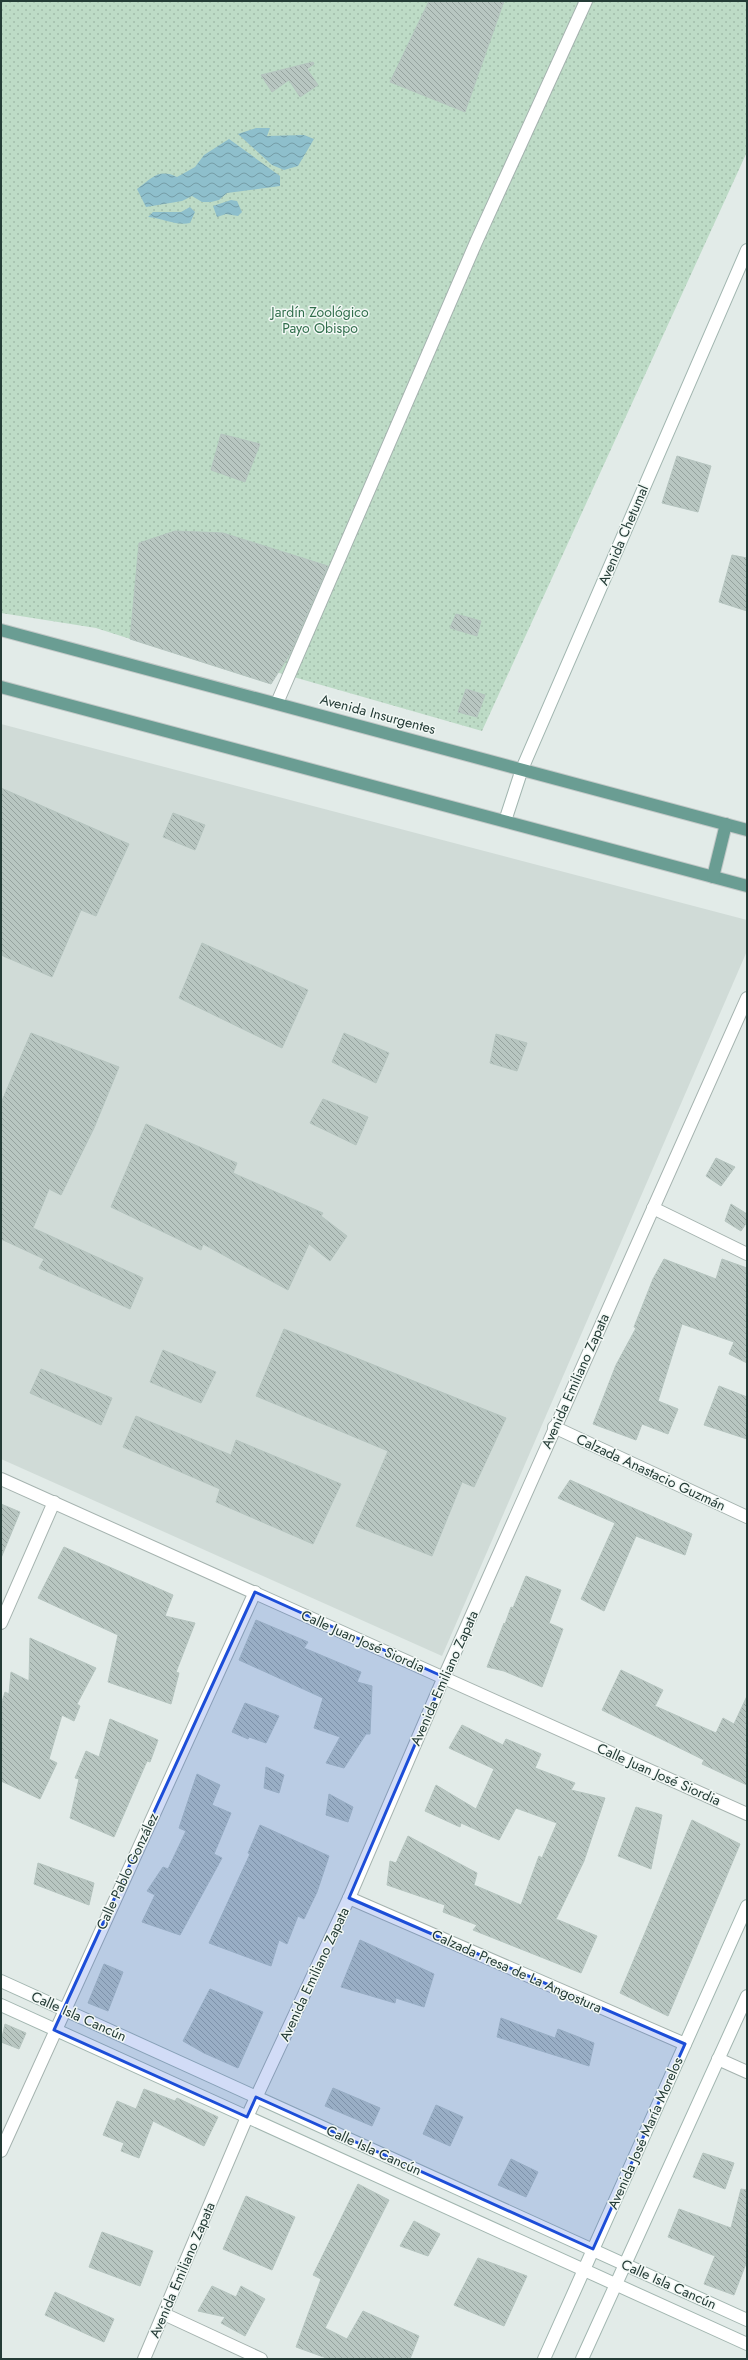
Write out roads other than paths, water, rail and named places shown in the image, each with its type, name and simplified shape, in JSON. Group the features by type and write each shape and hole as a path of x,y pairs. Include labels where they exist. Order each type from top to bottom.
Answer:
{"main road":[{"name":"Avenida Insurgentes","path":"1,630 747,830"},
{"path":"1,687 747,886"},
{"path":"713,877 726,824"}],"street":[{"path":"277,703 477,240 586,1"},
{"name":"Avenida Chetumal","path":"505,821 522,769 747,250"},
{"name":"Avenida Emiliano Zapata","path":"144,2359 247,2117 349,1898 444,1676 554,1427 653,1208 743,1017 747,998"},
{"path":"653,1208 747,1254"},
{"name":"Calzada Anastacio Guzmán","path":"554,1427 747,1516"},
{"name":"Calle Juan José Siordia","path":"1,1479 444,1676 747,1814"},
{"path":"1,1623 54,1502"},
{"name":"Calle Pablo González","path":"1,2150 54,2030 254,1592"},
{"name":"Calzada Presa de La Angostura","path":"349,1898 685,2044"},
{"name":"Avenida José María Morelos","path":"544,2359 747,1906"},
{"name":"Calle Isla Cancún","path":"1,1981 747,2320"},
{"path":"582,2359 747,1996"},
{"name":"Calle Isla Cancún","path":"1,2006 747,2344"},
{"path":"718,2059 747,2072"},
{"path":"164,2314 261,2359"}],"water":[{"path":"256,128 270,128 267,136 304,135 314,139 298,166 284,170 272,165 238,134"},
{"path":"229,139 280,176 280,186 227,193 219,200 211,202 202,202 192,196 182,201 146,207 137,189 160,174 171,174 177,177 195,167 204,155"},
{"path":"231,200 237,201 242,212 238,216 226,214 217,217 213,206"},
{"path":"190,207 195,212 190,223 174,223 148,217 153,212 181,212"}],"park label":[{"name":"Jardín Zoológico Payo Obispo","path":"320,320"}]}
